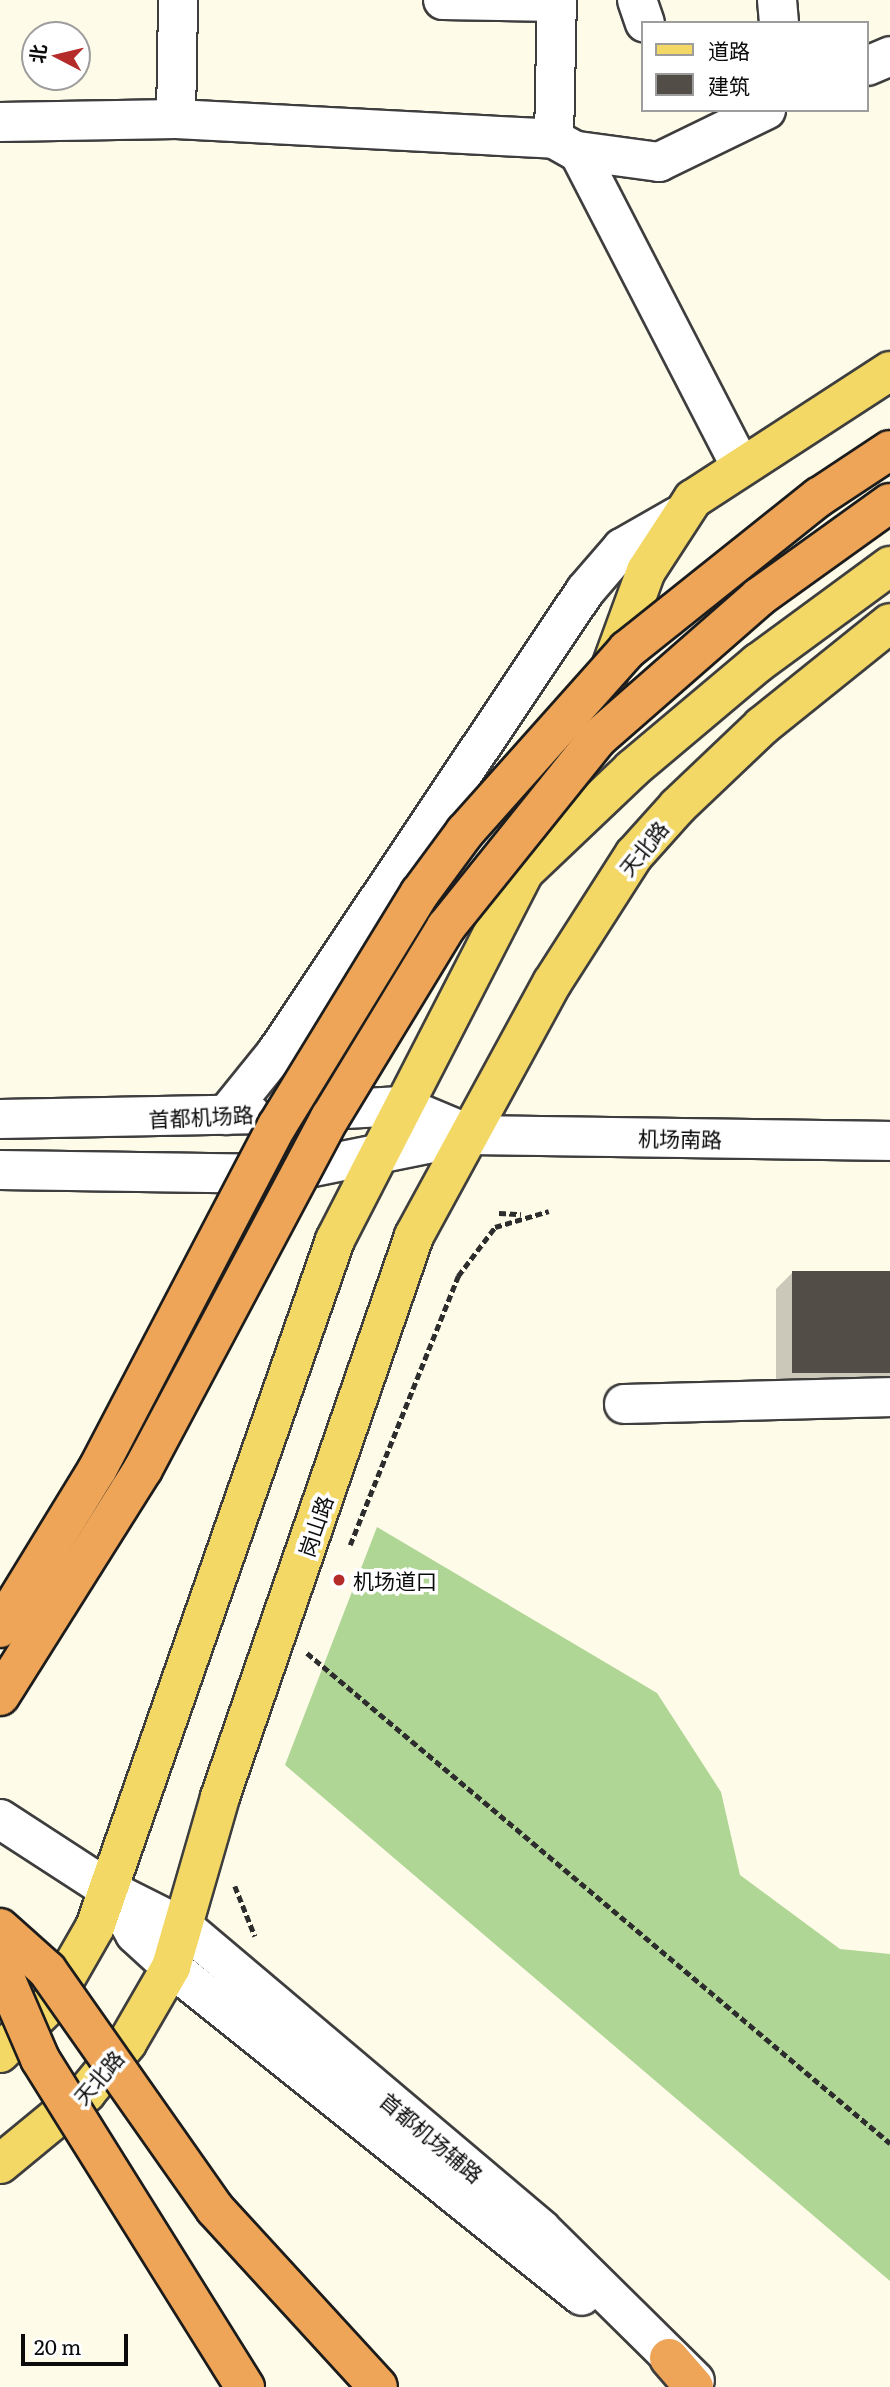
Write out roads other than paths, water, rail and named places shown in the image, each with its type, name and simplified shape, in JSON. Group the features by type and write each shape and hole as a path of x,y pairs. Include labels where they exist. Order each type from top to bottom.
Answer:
{"highway":[{"path":"0,1628 97,1470 277,1126 435,873 512,772 627,650 819,497 890,450"},
{"path":"0,1696 143,1469 330,1118 446,928 597,739 759,597 890,503"},
{"path":"0,1928 47,1969 161,2140 223,2219 379,2387"},
{"path":"0,1966 40,2059 245,2387"},
{"path":"669,2358 694,2387"}],"main road":[{"path":"0,2053 52,2002 111,1891 335,1240 524,872 567,804 632,603 678,516 740,465 890,371"},
{"path":"524,872 632,769 748,671 890,566"},
{"name":"天北路","path":"471,1135 552,984 634,855 743,743 890,623"},
{"name":"岗山路","path":"171,1967 185,1928 220,1797 414,1236 471,1135"},
{"name":"天北路","path":"0,2164 86,2093 127,2043 171,1967"}],"street":[{"path":"176,120 178,0"},
{"path":"443,0 557,1 566,145 740,465"},
{"path":"637,0 644,21"},
{"path":"777,0 779,21"},
{"path":"869,65 890,56"},
{"path":"0,122 176,120 566,145 659,162 762,112"},
{"path":"226,1115 276,1053 585,591 622,548 678,516"},
{"path":"402,1106 471,1135"},
{"name":"首都机场路","path":"0,1119 226,1115 402,1106"},
{"path":"0,1170 278,1174 377,1157 471,1135"},
{"name":"机场南路","path":"471,1135 890,1141"},
{"path":"624,1404 890,1397"},
{"path":"0,1819 111,1891 185,1928"},
{"path":"111,1891 135,1934 171,1967"},
{"name":"首都机场辅路","path":"185,1928 541,2229 669,2358 702,2387"},
{"name":"首都机场辅路","path":"171,1967 523,2254 669,2358"}],"place":[{"name":"机场道口","path":"339,1580"}]}
